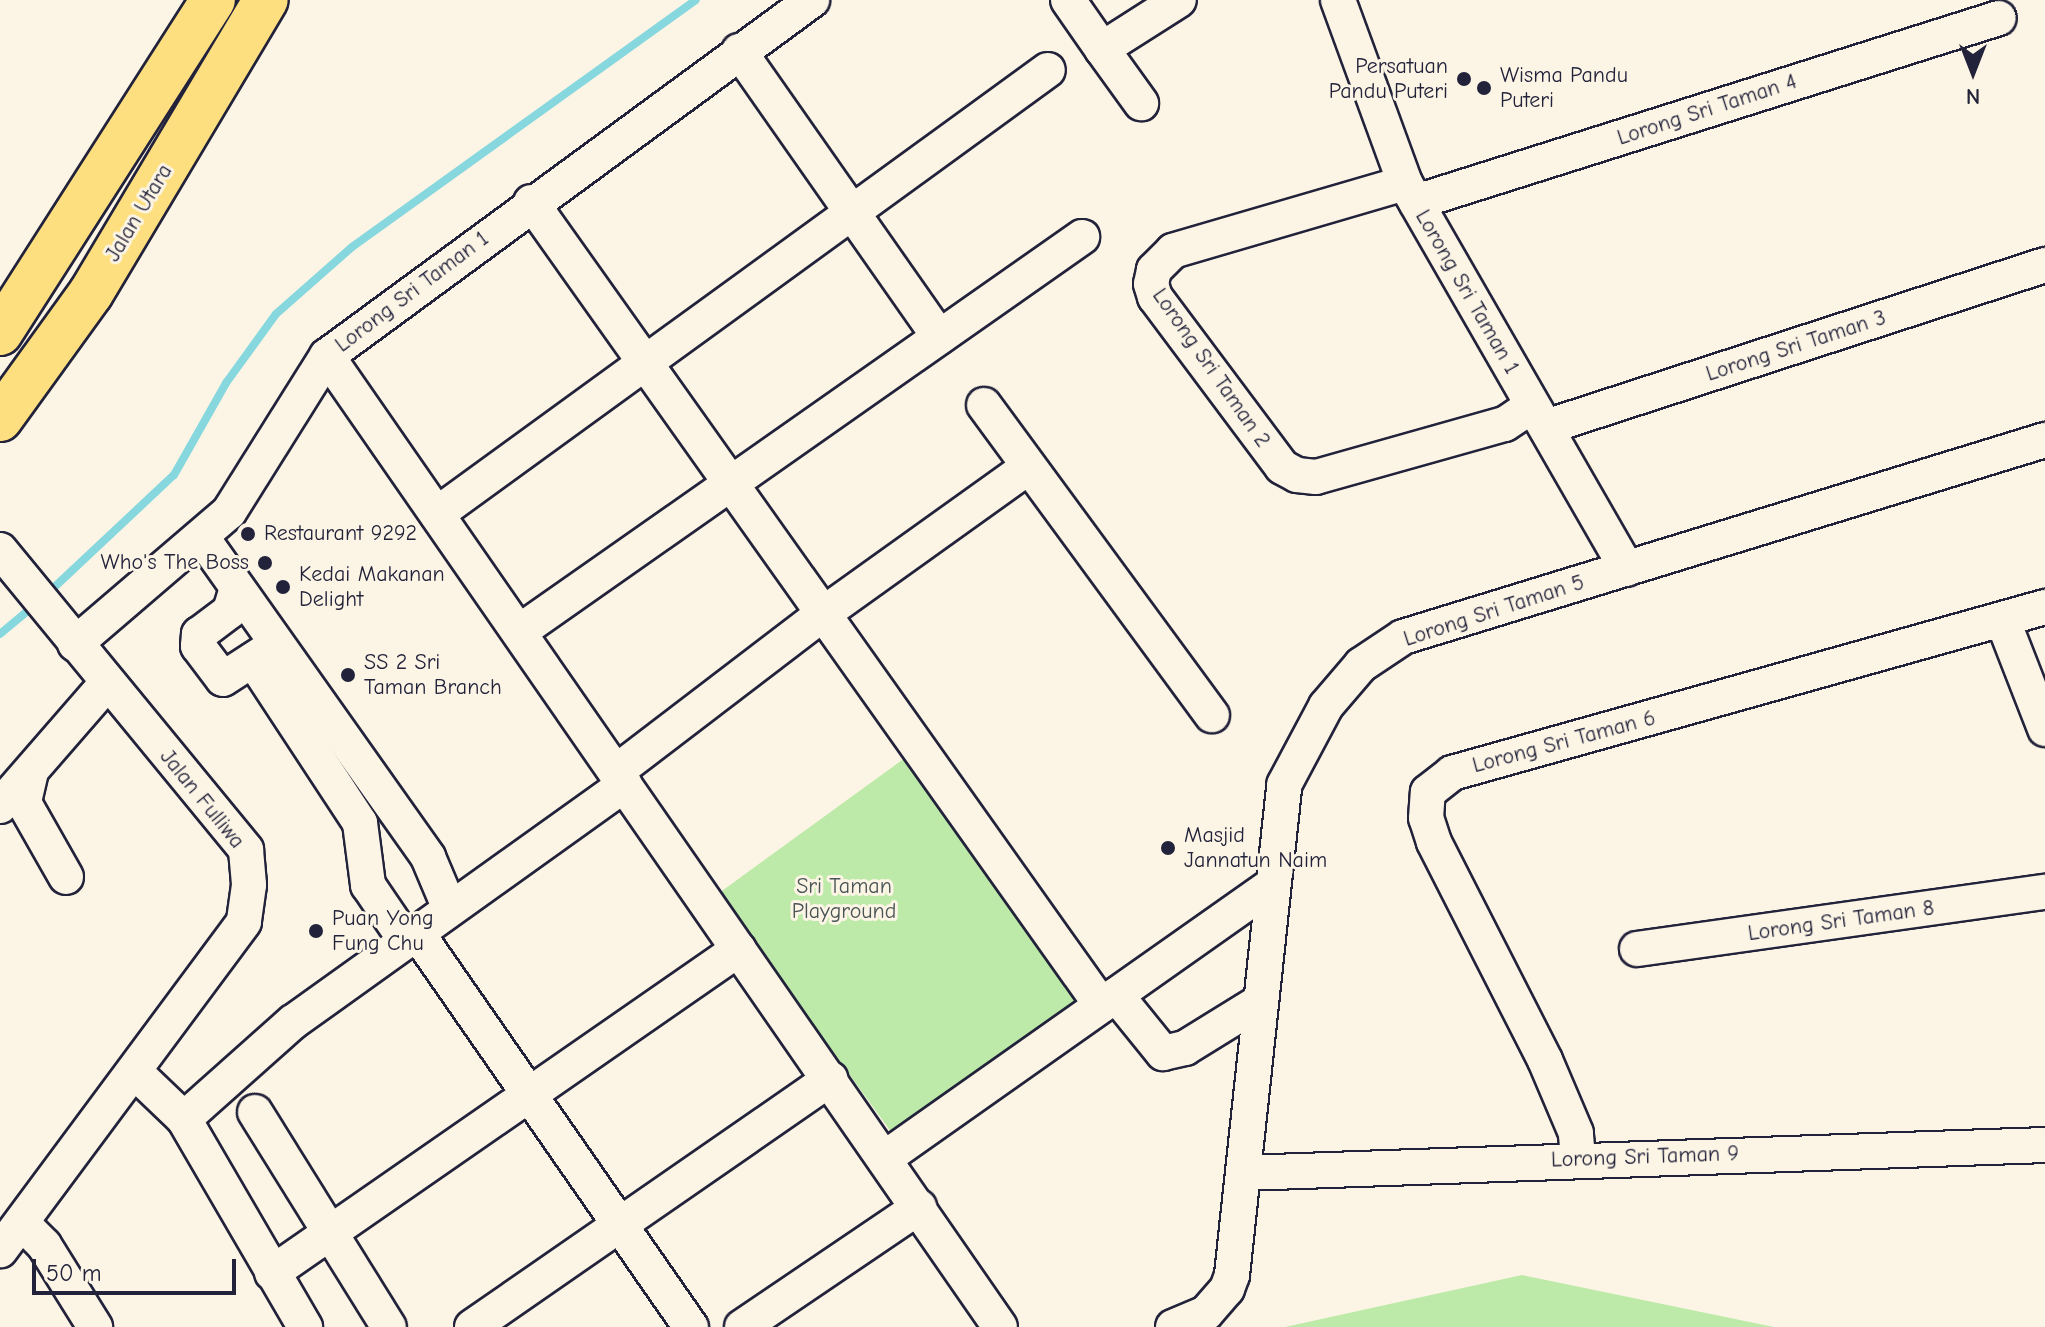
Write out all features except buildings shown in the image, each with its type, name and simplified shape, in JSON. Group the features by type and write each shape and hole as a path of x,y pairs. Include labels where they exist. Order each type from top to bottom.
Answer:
{"highway":[{"path":"0,333 213,0"},
{"name":"Jalan Utara","path":"0,419 91,293 266,0"}],"street":[{"name":"Lorong Sri Taman 1","path":"75,644 203,539 229,512 327,356 531,202 812,0"},
{"path":"1068,0 1141,103"},
{"path":"1102,49 1179,0"},
{"name":"Lorong Sri Taman 1","path":"1338,0 1411,192 1627,569"},
{"name":"Lorong Sri Taman 4","path":"1411,192 1999,18"},
{"path":"739,51 939,337"},
{"path":"437,514 1048,70"},
{"name":"Lorong Sri Taman 2","path":"1411,192 1173,251 1154,270 1151,284 1155,297 1282,467 1297,475 1316,477 1539,417"},
{"path":"531,202 823,614 1109,1000 1163,1053 1185,1048 1261,1001"},
{"path":"519,632 1082,237"},
{"name":"Lorong Sri Taman 3","path":"1539,417 2045,265"},
{"path":"327,356 1000,1327"},
{"path":"984,405 1212,715"},
{"name":"Lorong Sri Taman 5","path":"1173,1327 1206,1313 1227,1289 1244,1173 1284,785 1326,706 1361,665 1403,637 2045,440"},
{"path":"184,1119 293,1022 450,909 620,778 823,614 1028,467"},
{"path":"203,539 237,588 264,652 360,823 368,885 529,1094 691,1327"},
{"name":"Jalan Fulliwa","path":"0,1250 23,1224 244,922 249,885 246,850 10,563"},
{"path":"237,588 230,611 196,639 223,679 264,652"},
{"name":"Lorong Sri Taman 6","path":"1578,1158 1576,1133 1545,1060 1434,842 1426,818 1428,792 1452,773 2045,607"},
{"path":"2003,621 2045,729"},
{"path":"264,652 428,857 450,909"},
{"path":"0,806 30,776 107,683"},
{"path":"30,776 24,803 66,877"},
{"path":"885,1158 1272,885"},
{"name":"Lorong Sri Taman 8","path":"1637,949 2045,892"},
{"path":"272,1273 739,949"},
{"path":"135,1072 184,1119 305,1327"},
{"path":"472,1327 830,1079"},
{"path":"255,1112 389,1327"},
{"name":"Lorong Sri Taman 9","path":"1244,1173 1578,1158 2045,1145"},
{"path":"742,1327 919,1207"},
{"path":"23,1224 44,1245 95,1327"}],"green space":[{"name":"Sri Taman Playground","path":"909,755 1086,999 895,1137 718,894"},
{"path":"1522,1275 1774,1327 1285,1327"}],"waterway":[{"path":"46,595 174,475 226,383 276,314 352,247 696,0"},
{"path":"0,634 36,604"}],"place":[{"name":"Persatuan Pandu Puteri","path":"1464,79"},
{"name":"Wisma Pandu Puteri","path":"1484,88"},
{"name":"Restaurant 9292","path":"248,534"},
{"name":"Who's The Boss","path":"265,563"},
{"name":"Kedai Makanan Delight","path":"283,587"},
{"name":"SS 2 Sri Taman Branch","path":"348,675"},
{"name":"Masjid Jannatun Naim","path":"1168,848"},
{"name":"Puan Yong Fung Chu","path":"316,931"}]}
